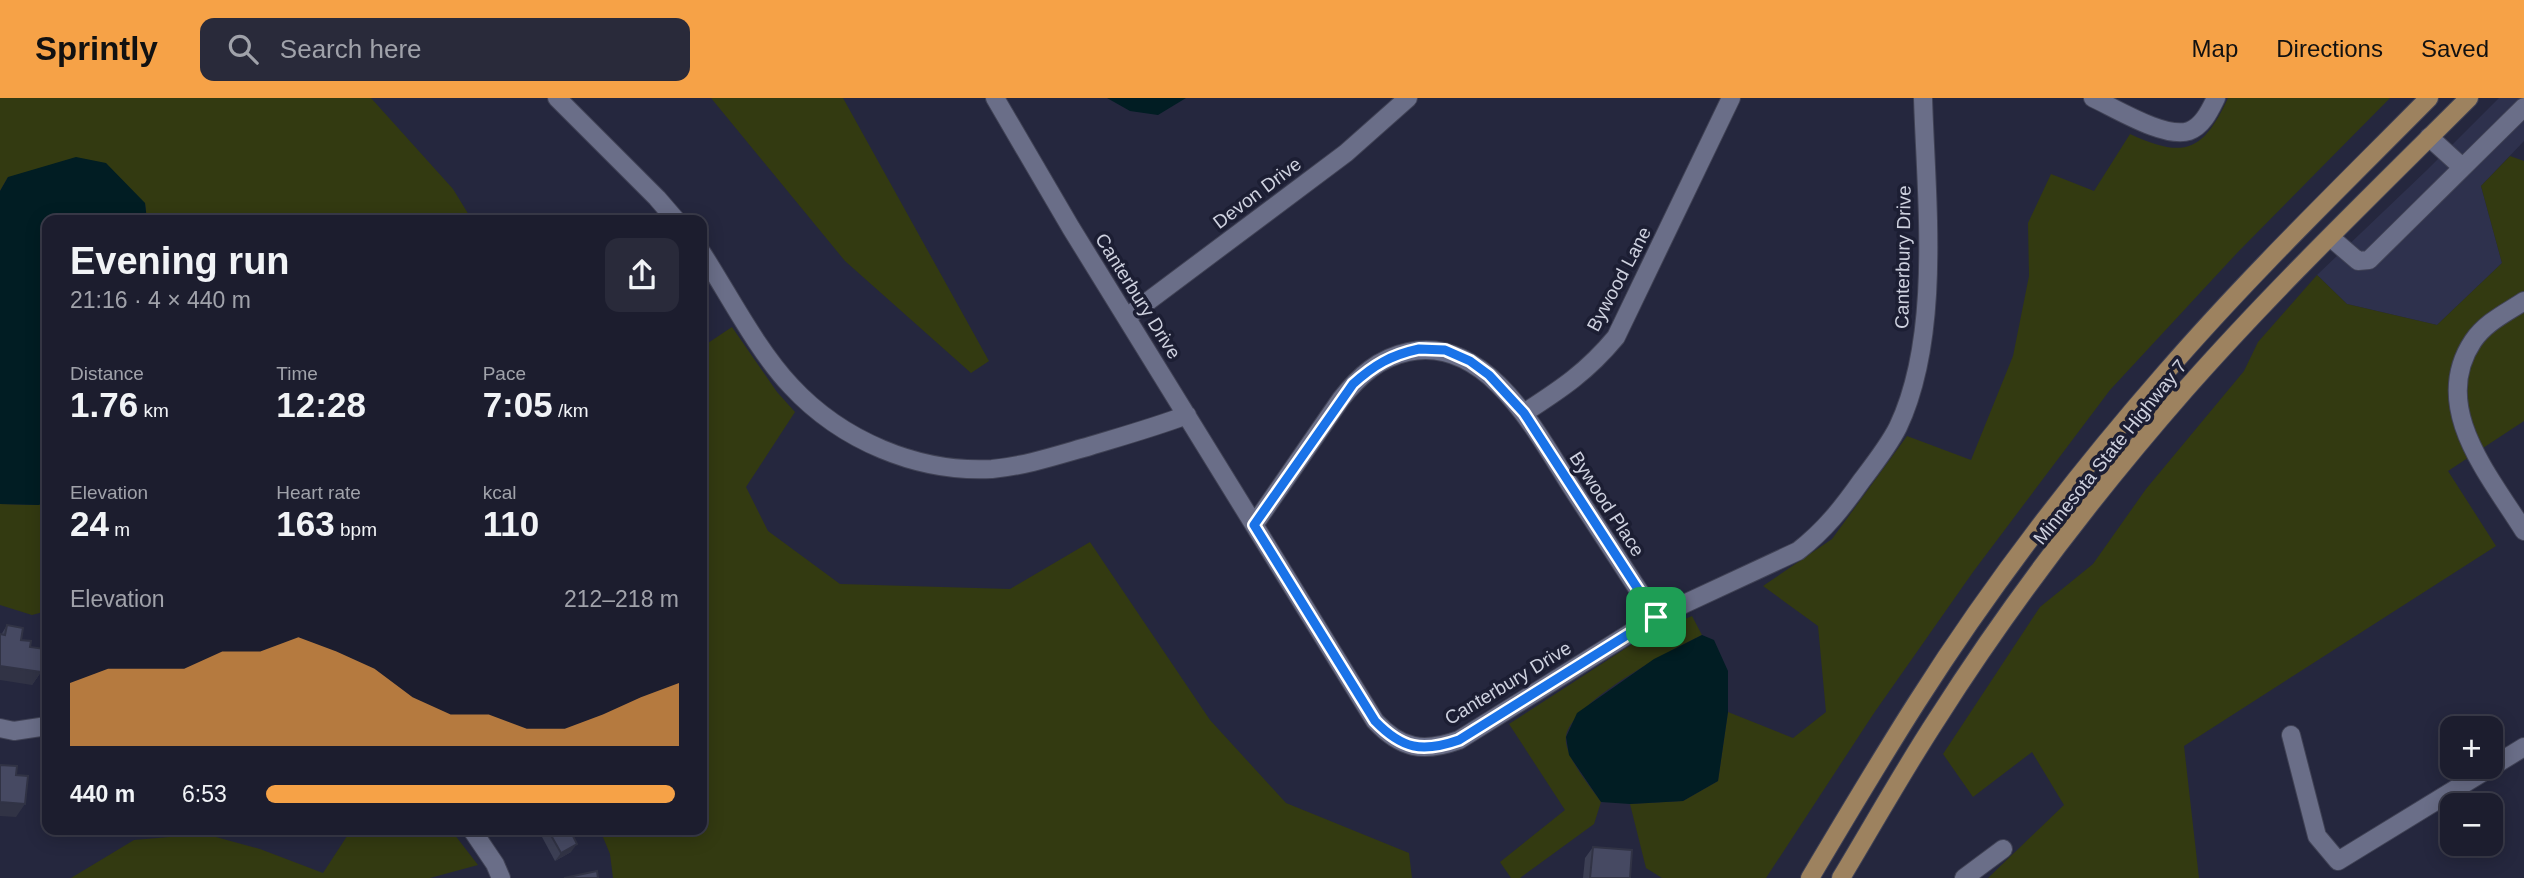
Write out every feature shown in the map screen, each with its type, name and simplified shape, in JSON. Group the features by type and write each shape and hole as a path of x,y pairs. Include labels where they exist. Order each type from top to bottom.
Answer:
{"main road":[{"name":"Minnesota State Highway 7","path":"1810,878 1918,701 2005,575 2074,484 2165,372 2279,250 2429,98"},
{"name":"Minnesota State Highway 7","path":"1841,878 1938,718 2026,590 2094,500 2185,391 2330,237 2469,98"}],"street":[{"path":"557,98 672,215"},
{"name":"Canterbury Drive","path":"995,98 1071,228 1375,721 1388,734 1404,744 1421,748 1459,740 1656,617 1798,551 1836,517 1898,428 1911,392 1922,340 1927,290 1923,98"},
{"name":"Devon Drive","path":"1127,317 1346,153 1408,98"},
{"name":"Bywood Lane","path":"1524,413 1574,380 1597,360 1616,337 1731,98"},
{"path":"2093,98 2164,131 2180,133 2191,130 2209,112 2216,98"},
{"path":"2330,237 2358,261 2369,260 2524,107"},
{"path":"2429,137 2462,167"},
{"path":"707,261 763,350 790,385 823,416 860,440 902,457 945,467 991,469 1042,460 1187,415"},
{"path":"2524,301 2491,321 2474,340 2463,362 2457,386 2458,411 2466,435 2524,531"},
{"path":"1254,525 1353,384 1372,366 1394,355 1419,349 1445,350 1470,361 1489,375 1524,413"},
{"name":"Bywood Place","path":"1524,413 1656,617"},
{"path":"0,728 14,732 42,727"},
{"path":"2291,735 2317,836 2338,861 2524,747"},
{"path":"475,835 501,878"},
{"path":"1964,878 2003,849"}],"shaded area":[{"path":"1107,98 1186,98 1158,115 1130,111"},
{"path":"2499,98 2524,98 2524,141 2481,186 2502,263 2437,325 2347,304 2317,275"},
{"path":"76,157 106,163 145,203 146,215 42,215 42,503 39,505 0,504 0,191 8,177"},
{"path":"1702,635 1714,640 1728,671 1728,712 1718,781 1683,801 1630,804 1601,802 1569,755 1566,737 1577,713 1654,659"}],"green space":[{"path":"0,98 371,98 453,189 469,215 146,215 145,203 8,177 0,191"},
{"path":"711,98 843,98 989,361 971,373 845,261"},
{"path":"2228,98 2390,98 2237,253 2110,390 1973,572 1874,713 1766,878 1662,878 1646,868 1630,804 1683,801 1718,781 1728,712 1793,738 1826,712 1818,626 1763,586 1832,539 1907,436 1971,460 2013,356 2029,276 2028,223 2051,174 2094,191 2130,134 2165,147 2190,146 2210,130"},
{"path":"2510,156 2524,161 2524,421 2448,471 2496,546 2184,746 2199,878 1988,878 2064,805 2032,752 1973,797 1943,754 2040,607 2093,564 2146,489 2244,371 2258,342 2317,275 2347,304 2437,325 2502,263 2481,186"},
{"path":"732,327 777,392 795,412 746,487 768,531 840,584 1010,589 1090,542 1210,720 1286,803 1409,853 1412,878 613,878 610,854 602,835 707,835 707,344"},
{"path":"42,503 42,612 32,615 0,605 0,504 38,505"},
{"path":"1692,616 1702,635 1625,678 1586,708 1573,722 1566,736 1566,744 1578,770 1601,802 1594,824 1520,878 1511,878 1500,862 1565,810 1509,724 1640,639"},
{"path":"193,835 209,835 260,849 323,873 348,835 455,835 478,865 430,878 71,878 134,840"}],"building":[{"path":"7,625 23,628 21,640 31,641 30,647 42,649 41,672 0,666 0,634 5,635"},
{"path":"0,765 17,766 16,775 28,776 25,804 0,802"},
{"path":"551,835 572,835 577,844 561,853"},
{"path":"1593,847 1632,850 1630,878 1590,878"},
{"path":"597,871 598,878 564,878"}],"route":[{"path":"1419,349 1445,350 1470,361 1489,375 1524,413 1656,617 1459,740 1421,748 1404,744 1388,734 1375,721 1254,525 1341,399 1372,366 1394,355 1419,349"}]}
